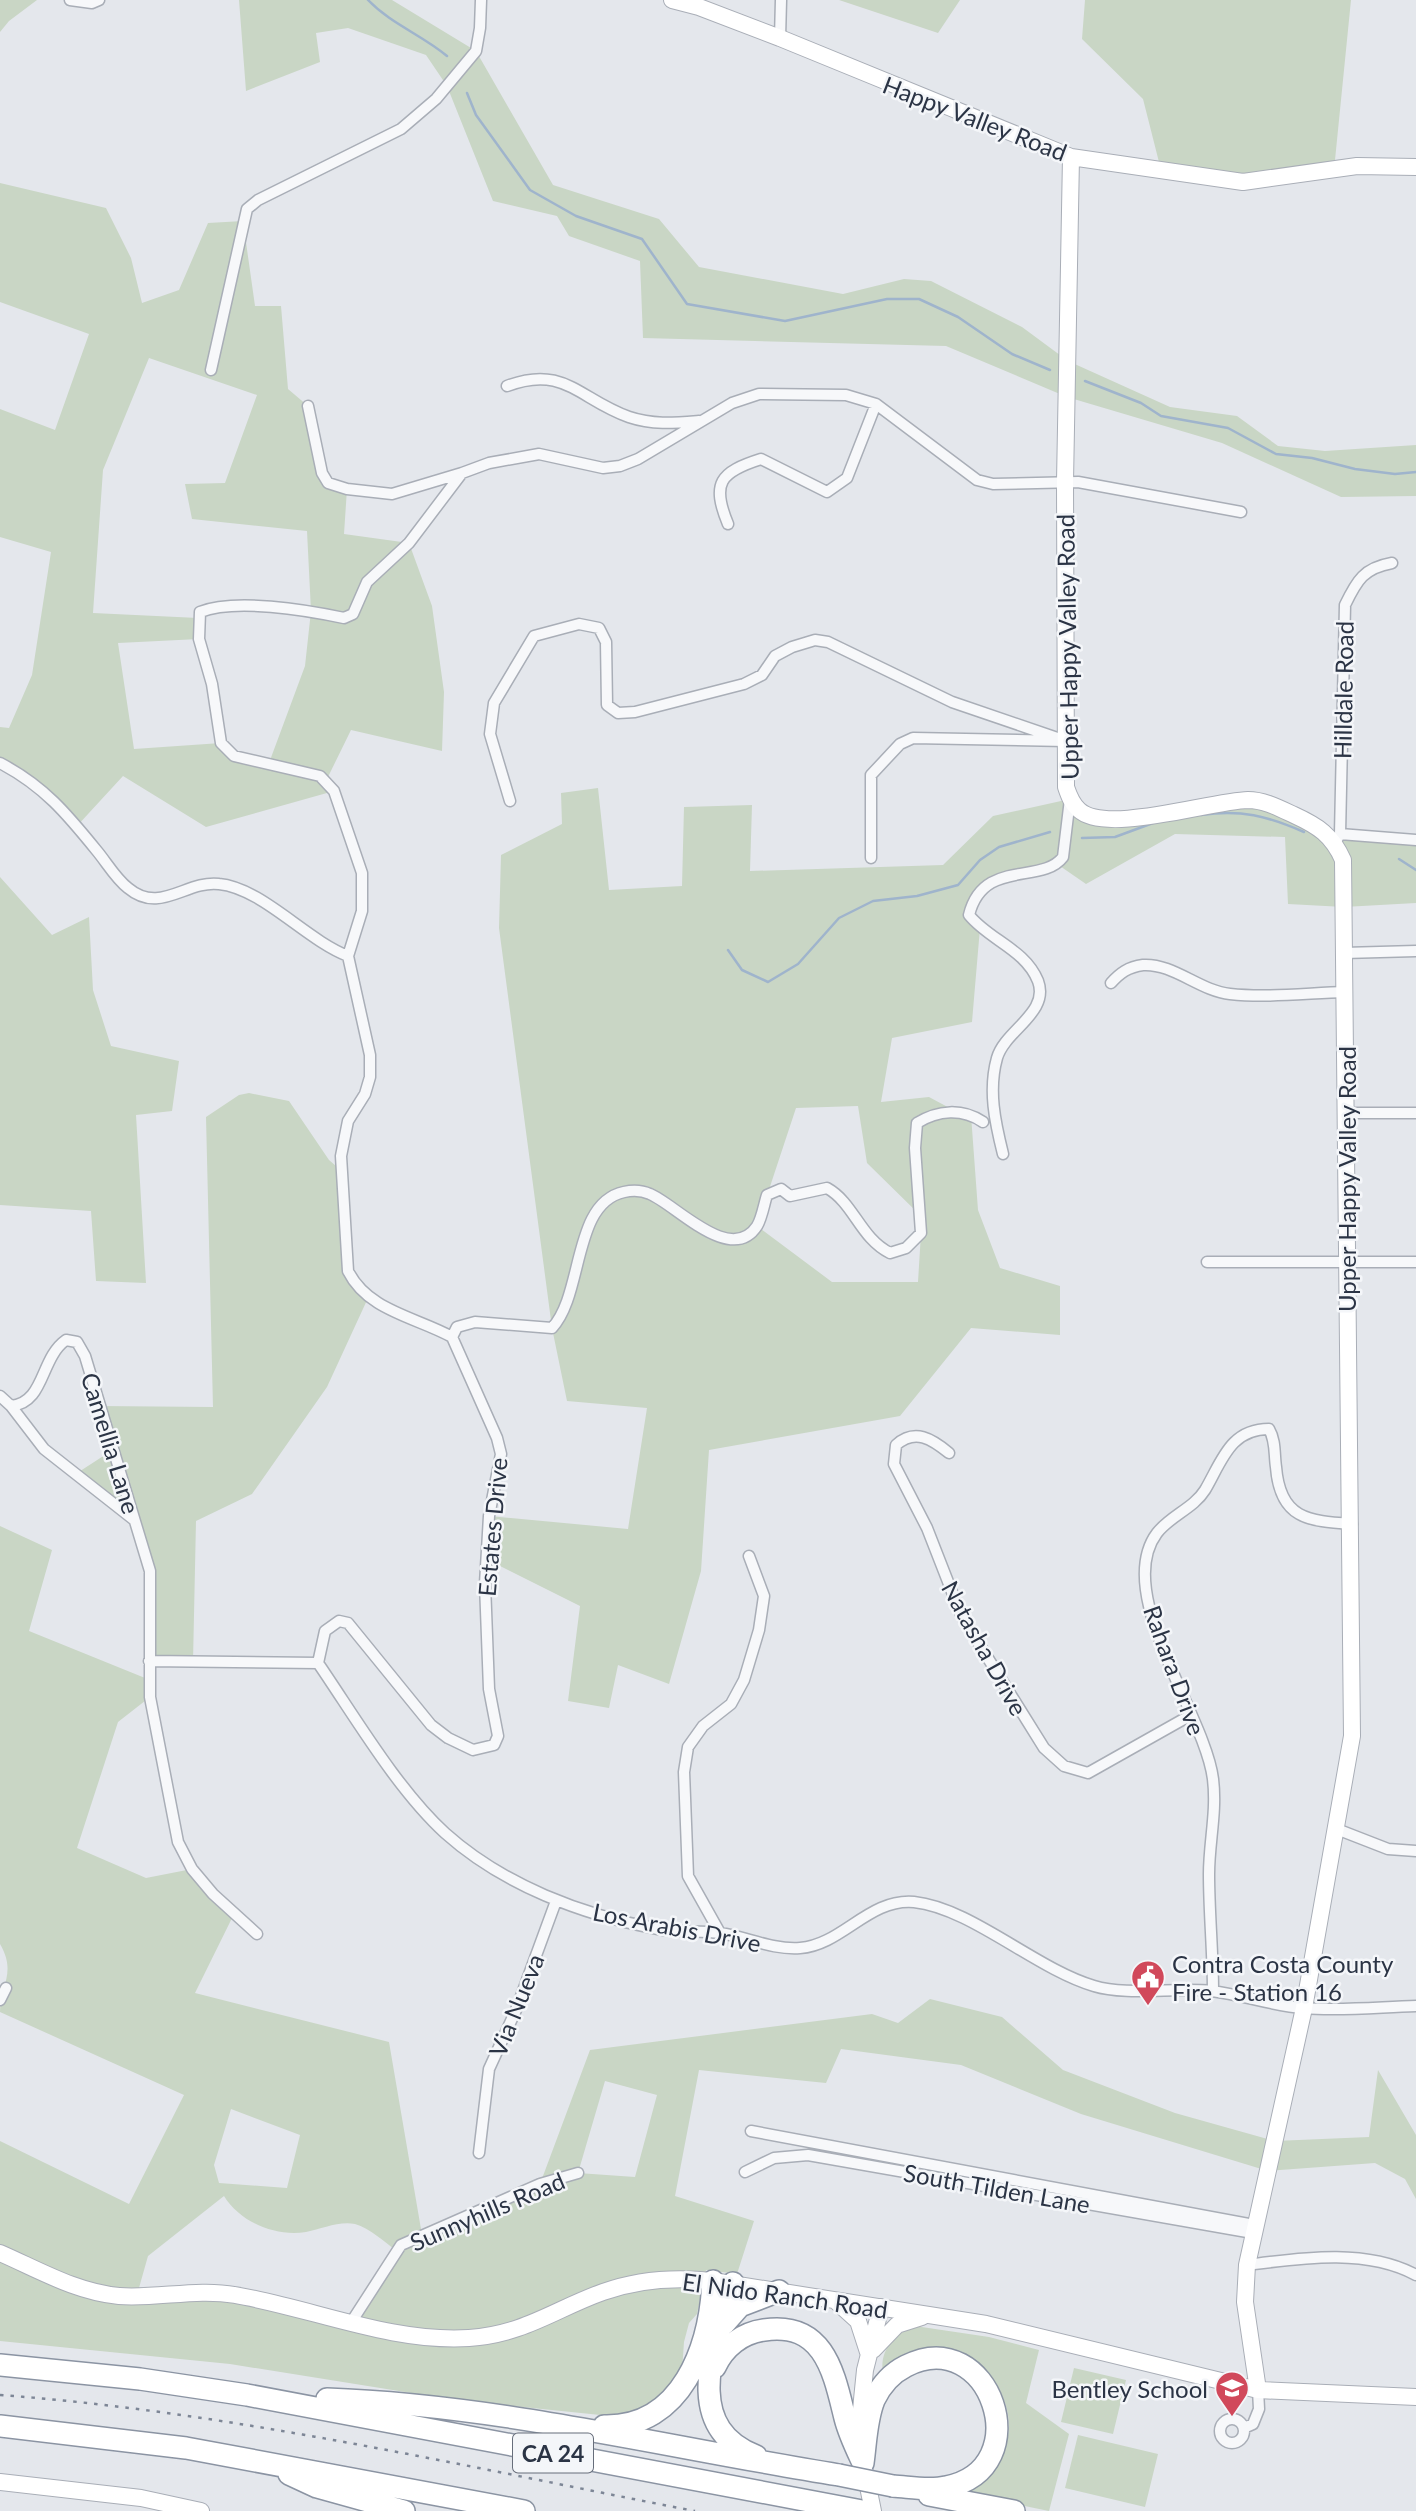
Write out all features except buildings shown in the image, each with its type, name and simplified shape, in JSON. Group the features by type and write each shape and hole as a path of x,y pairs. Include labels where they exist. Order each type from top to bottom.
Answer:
{"highway":[{"path":"723,2282 718,2335 710,2364 709,2393 719,2428 740,2448 768,2459 1014,2511"},
{"path":"568,2426 632,2424 656,2414 673,2401 692,2370 713,2296 723,2282"},
{"path":"718,2335 731,2314 740,2306 779,2291"},
{"path":"709,2393 719,2359 741,2338 771,2329 801,2335 818,2347 831,2363 848,2431 863,2463"},
{"path":"863,2463 872,2406 878,2391 891,2376 915,2361 927,2359 946,2360 972,2373 984,2383 996,2409 997,2437 984,2465 961,2483 945,2488 893,2486"},
{"name":"CA 24","path":"0,2364 140,2379 269,2399 862,2511"},
{"path":"269,2399 401,2404 568,2426 839,2475"},
{"name":"CA 24","path":"0,2426 143,2442 262,2461 524,2511"},
{"path":"262,2461 317,2487 404,2511"}],"street":[{"path":"70,0 92,3 99,0"},
{"path":"211,370 247,209 258,200 401,129 436,99 475,51 481,0"},
{"name":"Happy Valley Road","path":"672,0 699,7 780,38 1071,157 1243,182 1357,166 1416,167"},
{"path":"780,38 781,0"},
{"name":"Upper Happy Valley Road","path":"1071,157 1065,482 1066,787 1070,799 1080,812 1098,818 1126,819 1217,803 1263,802 1313,824 1337,839 1343,860 1352,1524 1352,1735 1304,2008 1247,2265 1245,2302 1259,2410 1253,2424 1244,2428"},
{"path":"507,386 526,379 554,378 625,416 650,423 702,421"},
{"path":"308,406 322,473 328,483 347,489 391,494 510,458 539,454 603,468 620,466 638,459 732,403 759,394 846,395 876,404 977,480 1016,485 1065,482 1096,484 1241,512"},
{"path":"728,524 721,507 720,486 733,468 761,458 827,492 847,478 876,404"},
{"path":"462,473 409,543 367,582 353,614 344,618 273,607 210,608 200,612 198,618 199,639 212,684 221,743 233,756 320,776 334,791 362,873 362,911 348,956 370,1055 370,1077 365,1094 348,1121 341,1156 348,1271 355,1285 368,1298 452,1337 457,1327 475,1322 552,1328 561,1319 593,1213 606,1199 622,1192 639,1190 653,1194 695,1225 723,1238 744,1237 757,1226 767,1195 780,1189 790,1196 827,1188 837,1194 877,1247 890,1253 906,1248 921,1233 915,1148 917,1123 929,1115 957,1112 971,1115 983,1122"},
{"name":"Hilldale Road","path":"1337,839 1345,605 1355,584 1372,566 1392,563"},
{"path":"510,801 490,734 494,703 534,636 579,624 598,628 606,642 607,705 618,713 635,712 744,684 762,675 775,656 815,640 828,642 953,702 1066,741"},
{"path":"871,858 871,775 900,744 913,738 937,737 1066,741"},
{"path":"0,763 22,774 58,802 128,888 139,895 167,898 203,884 220,884 260,901 325,947 348,956"},
{"path":"1003,1154 992,1108 997,1058 1005,1041 1041,998 1038,981 1013,949 980,928 969,915 976,893 988,885 1018,873 1058,864 1063,857 1070,799"},
{"path":"1337,839 1416,839"},
{"path":"1344,953 1416,951"},
{"path":"1111,984 1121,972 1144,965 1160,967 1198,986 1230,994 1345,992"},
{"path":"1346,1113 1416,1113"},
{"path":"1207,1262 1416,1262"},
{"name":"Estates Drive","path":"318,1664 325,1631 338,1621 348,1623 431,1726 473,1750 494,1745 498,1735 489,1689 485,1584 489,1516 501,1454 497,1438 452,1337"},
{"name":"Camellia Lane","path":"11,1406 25,1405 34,1396 55,1347 66,1340 77,1342 85,1356 150,1571 149,1661"},
{"path":"0,1396 44,1449 133,1519"},
{"name":"Rahara Drive","path":"1213,1992 1209,1872 1215,1816 1213,1777 1191,1715 1157,1634 1148,1600 1145,1574 1147,1556 1157,1533 1202,1494 1220,1462 1243,1433 1254,1429 1269,1429 1274,1438 1278,1488 1286,1504 1301,1518 1352,1524"},
{"name":"Natasha Drive","path":"949,1453 919,1435 905,1437 896,1445 894,1464 927,1528 961,1615 1044,1748 1064,1766 1088,1773 1191,1715"},
{"path":"720,1933 688,1876 684,1772 688,1747 703,1726 731,1704 740,1688 760,1630 764,1596 749,1556"},
{"path":"257,1934 212,1894 192,1869 178,1842 150,1697 149,1661 318,1664"},
{"name":"Los Arabis Drive","path":"318,1664 409,1793 443,1831 478,1859 556,1901 659,1929 720,1933 774,1946 798,1948 829,1938 883,1907 914,1902 976,1926 1069,1978 1098,1987 1213,1992 1304,2008 1416,2006"},
{"path":"1334,1828 1388,1849 1416,1851"},
{"name":"Via Nueva","path":"479,2153 489,2069 516,2010 556,1901"},
{"path":"0,2000 6,1988"},
{"path":"751,2131 1253,2229"},
{"name":"South Tilden Lane","path":"745,2172 774,2158 808,2155 1253,2229"},
{"name":"Sunnyhills Road","path":"352,2321 401,2245 540,2184 578,2173"},
{"name":"El Nido Ranch Road","path":"0,2253 66,2283 96,2292 129,2296 231,2294 399,2333 469,2338 531,2326 601,2292 624,2285 673,2279 723,2282 1027,2333 1258,2390 1416,2397"},
{"path":"1247,2265 1284,2260 1372,2260 1398,2265 1416,2275"},
{"path":"834,2300 858,2321 869,2354"},
{"path":"873,2511 863,2463 860,2414 869,2354 881,2308"},
{"path":"869,2354 897,2325 930,2315"},
{"path":"1217,2380 1240,2372 1253,2357"},
{"path":"0,2482 141,2498 201,2511"}],"green space":[{"path":"0,0 37,0 9,21 0,32"},
{"path":"239,0 392,0 476,51 553,185 659,219 699,267 843,294 904,279 931,281 1022,327 1068,361 1170,407 1237,416 1278,446 1325,451 1416,445 1416,496 1341,497 1222,443 1067,397 946,346 643,338 640,261 569,236 557,216 493,201 447,86 426,55 348,28 316,33 320,62 246,91"},
{"path":"839,0 960,0 938,33"},
{"path":"1085,0 1351,0 1334,170 1267,181 1161,170 1143,99 1082,39"},
{"path":"0,183 106,208 131,258 142,303 179,290 208,223 243,221 255,306 281,306 288,389 308,406 322,473 347,489 344,534 409,543 432,606 444,692 442,751 351,730 326,781 334,791 206,827 123,776 77,826 0,763 0,727 9,728 32,675 51,552 0,537 0,409 55,430 89,334 0,302","holes":["149,358 257,395 225,483 185,484 192,519 307,531 311,611 305,666 269,763 234,756 221,743 134,749 118,643 199,639 198,618 93,613 103,470"]},
{"path":"598,788 609,890 682,886 684,807 752,805 750,871 943,865 993,816 1070,799 1098,818 1249,800 1340,834 1416,840 1416,903 1344,907 1288,904 1285,837 1175,834 1086,884 1057,864 988,885 971,908 980,928 972,1022 892,1038 881,1102 929,1097 957,1112 971,1115 978,1210 1000,1268 1060,1286 1060,1335 971,1328 900,1416 709,1450 701,1571 669,1684 618,1665 609,1708 568,1701 580,1606 486,1559 489,1516 628,1529 647,1408 567,1401 552,1328 499,928 501,855 562,824 561,793","holes":["858,1106 867,1163 922,1217 918,1282 832,1282 757,1226 796,1108"]},
{"path":"0,877 52,935 89,917 93,990 111,1046 179,1061 172,1111 136,1115 146,1283 96,1281 91,1211 0,1205"},
{"path":"249,1093 289,1101 329,1160 343,1172 348,1271 368,1298 327,1387 252,1494 196,1521 193,1662 149,1661 150,1571 133,1519 71,1477 111,1451 99,1406 213,1407 206,1117 239,1095"},
{"path":"0,1526 52,1550 29,1631 150,1680 150,1697 118,1722 77,1848 146,1878 192,1869 234,1914 195,1993 389,2042 422,2235 540,2184 590,2050 872,2014 898,2023 930,1999 1002,2017 1063,2070 1175,2113 1275,2141 1369,2137 1378,2070 1416,2135 1416,2199 1405,2179 1375,2163 1268,2171 1081,2114 961,2065 841,2049 826,2083 699,2070 675,2196 754,2221 737,2274 706,2270 697,2314 689,2323 684,2342 682,2371 658,2400 626,2414 610,2416 455,2400 230,2364 0,2341 0,2141 129,2204 184,2095 0,2012 7,1963 0,1944","holes":["605,2081 657,2095 635,2177 578,2173","231,2109 300,2135 287,2188 219,2183 214,2165","224,2196 239,2213 271,2230 306,2232 349,2223 361,2226 397,2251 352,2321 285,2304 137,2295 148,2256"]},
{"path":"915,2326 989,2337 1039,2350 1026,2403 1069,2434 1049,2511 971,2495 971,2488 1001,2456 1009,2422 1006,2405 999,2390 990,2376 977,2364 946,2350 883,2374 883,2358 890,2344"},
{"path":"1074,2368 1126,2380 1113,2434 1061,2422"},
{"path":"1078,2435 1158,2454 1145,2507 1065,2488"}],"waterway":[{"path":"368,0 447,56"},
{"path":"467,93 476,115 530,190 576,216 642,239 687,304 785,321 887,299 919,299 958,317 1012,354 1050,370"},
{"path":"1085,381 1141,403 1161,416 1228,428 1276,454 1312,458 1355,469 1395,474 1416,472"},
{"path":"1201,815 1254,815 1304,832"},
{"path":"1082,838 1115,837 1153,823"},
{"path":"728,950 742,970 768,982 798,964 839,918 873,901 917,896 958,885 980,860 999,847 1050,832"},
{"path":"1399,859 1416,870"}],"railway":[{"path":"0,2395 88,2403 262,2428 436,2459 695,2511"}],"place":[{"name":"Contra Costa County Fire - Station 16","path":"1148,2007"},
{"name":"Bentley School","path":"1232,2418"}]}
